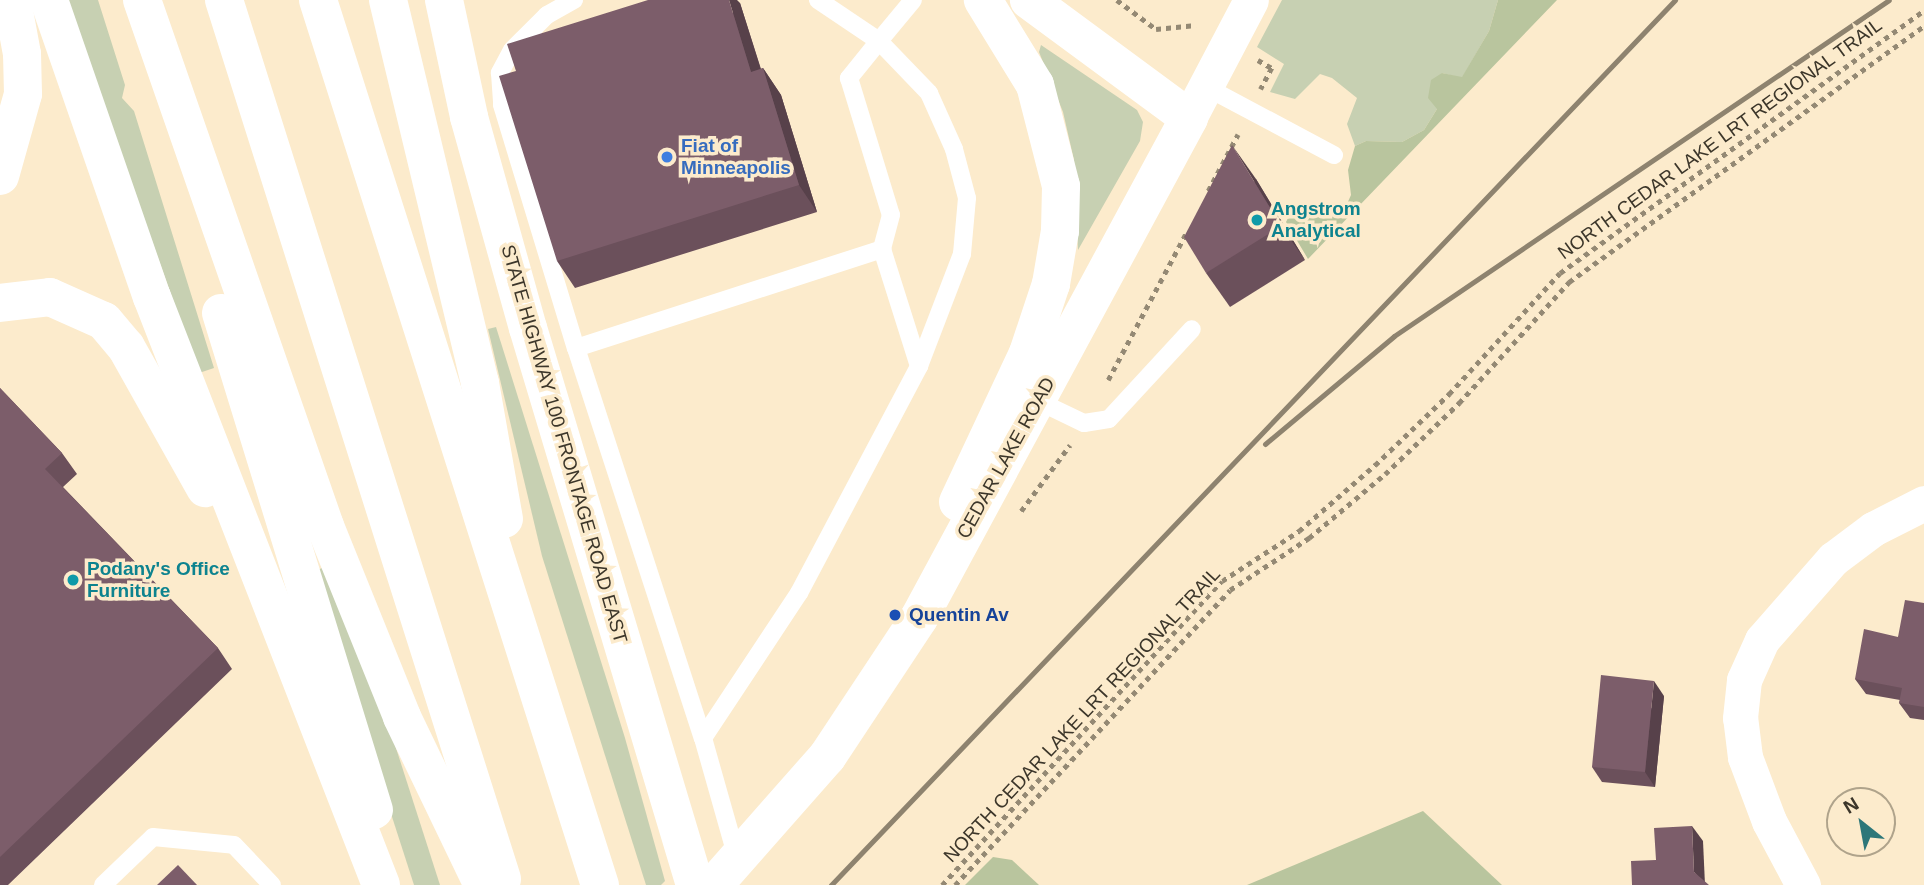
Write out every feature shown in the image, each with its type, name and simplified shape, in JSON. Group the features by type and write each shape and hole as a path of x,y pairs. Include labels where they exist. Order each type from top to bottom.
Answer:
{"main road":[{"path":"0,177 23,94 22,54 12,0"},
{"path":"48,0 117,203 255,570 382,885"},
{"path":"123,0 369,789 389,885"},
{"path":"142,0 325,526 402,717 484,885"},
{"path":"224,0 504,885"},
{"path":"318,0 600,885"},
{"path":"388,0 480,383 529,666"},
{"name":"STATE HIGHWAY 100 FRONTAGE ROAD EAST","path":"444,0 469,117 695,885"},
{"path":"467,0 463,42 469,117"},
{"path":"919,618 982,443 1028,354 1051,284 1060,231 1061,186 1035,85 983,0"},
{"path":"1029,0 1198,103"},
{"name":"CEDAR LAKE ROAD","path":"726,872 827,757 919,618 1198,103"},
{"path":"0,303 50,297 104,321 126,347 255,570"}],"street":[{"name":"CEDAR LAKE ROAD","path":"1198,103 1251,0"},
{"path":"1803,885 1769,821 1745,757 1740,718 1744,680 1762,640 1833,559 1873,529 1924,503"}],"lane":[{"path":"574,0 547,15 512,50 500,73 502,105 576,348 704,738 726,872"},
{"path":"704,738 799,593 919,366 962,254 967,198 954,149 929,93 879,41 818,0"},
{"path":"913,0 849,78 891,215 882,249 919,366"},
{"path":"1198,103 1334,155"},
{"path":"576,348 882,249"},
{"path":"1038,401 1084,423 1109,419 1192,329"},
{"path":"103,885 153,837 234,845 272,885"}],"path":[{"path":"1117,0 1156,29 1196,25"},
{"name":"NORTH CEDAR LAKE LRT REGIONAL TRAIL","path":"942,885 1222,581 1299,531 1375,465 1449,394 1560,273 1924,10"},
{"path":"955,885 1230,590 1309,538 1385,474 1459,403 1569,282 1924,26"}],"green space":[{"path":"66,0 98,0 125,85 122,98 134,111 214,368 199,373"},
{"path":"1282,0 1498,0 1489,31 1462,78 1442,73 1437,109 1424,130 1402,142 1366,141 1355,146 1347,124 1357,98 1332,78 1320,74 1295,99 1270,92 1284,64 1257,47"},
{"path":"1498,0 1557,0 1308,259 1286,222 1292,210 1342,215 1351,195 1348,170 1355,146 1366,141 1402,142 1424,130 1437,109 1428,98 1431,80 1442,73 1462,77 1489,31"},
{"path":"1041,45 1137,110 1143,122 1140,141 1078,250 1074,160 1063,112 1039,52"},
{"path":"496,327 625,738 665,881 661,885 646,885 542,556 488,329"},
{"path":"322,568 387,720 440,885 414,885 313,572"},
{"path":"1423,811 1502,885 1247,885"},
{"path":"993,857 1012,860 1039,885 965,885"}],"building":[{"name":"Fiat of Minneapolis","path":"648,0 729,0 751,72 763,68 799,185 557,261 499,76 516,71 507,44"},
{"path":"1232,145 1281,226 1206,273 1184,237"},
{"name":"Podany's Office Furniture","path":"0,388 62,453 45,469 218,648 0,857"},
{"path":"1905,600 1924,603 1924,707 1899,703 1902,688 1855,679 1864,629 1898,637"},
{"path":"1601,675 1654,681 1645,772 1592,767"},
{"path":"1692,826 1694,872 1709,885 1632,885 1631,861 1656,860 1654,828"},
{"path":"178,865 197,885 157,885"}],"railway":[{"path":"831,885 1675,0"},
{"path":"1265,444 1394,336 1889,0"}],"place":[{"name":"Fiat of Minneapolis","path":"667,157"},
{"name":"Angstrom Analytical","path":"1257,220"},
{"name":"Podany's Office Furniture","path":"73,580"},
{"name":"Quentin Av","path":"895,615"}]}
